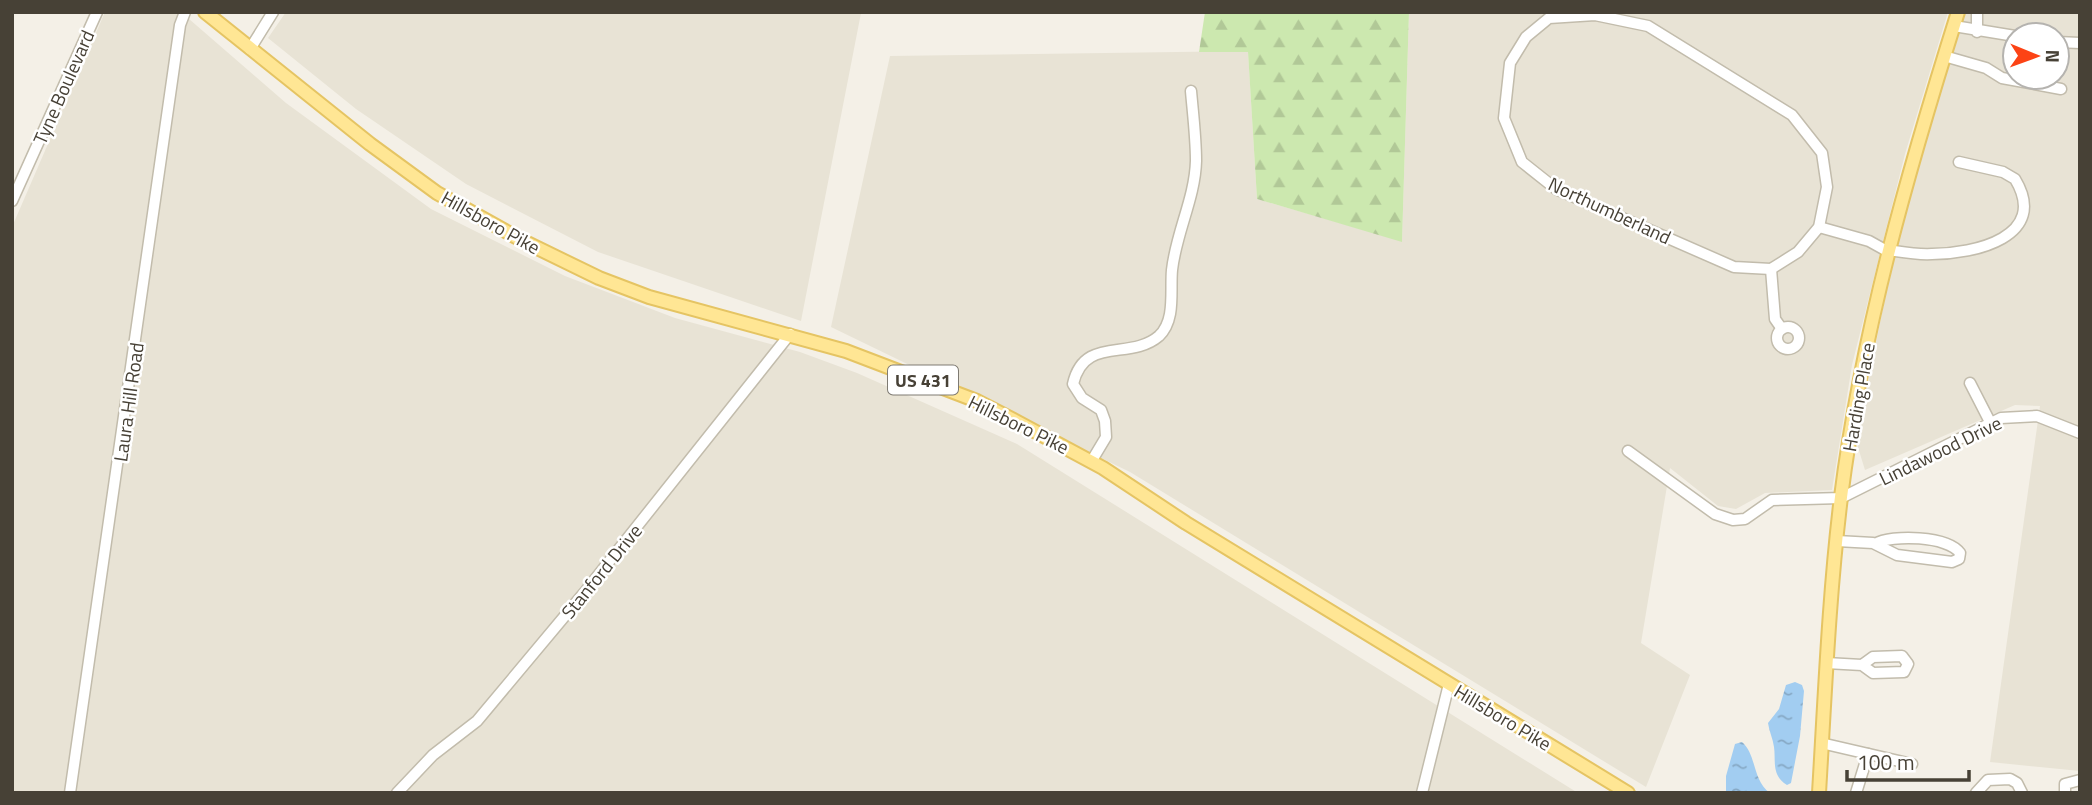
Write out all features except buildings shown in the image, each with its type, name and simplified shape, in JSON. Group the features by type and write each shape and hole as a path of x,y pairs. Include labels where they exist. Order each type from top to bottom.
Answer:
{"main road":[{"name":"Hillsboro Pike","path":"205,12 370,144 438,193 525,242 599,278 649,297 846,351 977,401 1091,462 1628,793"},
{"name":"Harding Place","path":"1819,793 1826,663 1841,498 1870,327 1888,250 1958,12"}],"street":[{"name":"Tyne Boulevard","path":"12,201 97,12"},
{"name":"Laura Hill Road","path":"70,793 180,24 186,12"},
{"path":"250,49 273,12"},
{"path":"1977,12 1977,32"},
{"name":"Northumberland","path":"1548,15 1595,15 1648,26 1792,115 1822,153 1827,187 1819,227 1798,252 1771,269 1734,267 1556,189 1522,162 1504,118 1510,63 1526,37 1548,15"},
{"path":"1954,26 2001,35"},
{"path":"1944,55 1986,68 2001,77"},
{"path":"1091,462 1106,437 1105,421 1101,410 1082,398 1073,384 1076,371 1083,360 1149,343 1161,335 1168,322 1172,268 1196,162 1191,91"},
{"path":"1819,227 1869,241 1888,250 1933,254 1979,248 2001,240 2019,223 2024,205 2015,179 2003,172 1959,162"},
{"path":"1771,269 1775,319 1782,329"},
{"name":"Stanford Drive","path":"397,793 433,755 477,720 584,593 790,334"},
{"path":"1970,383 1990,422"},
{"name":"Lindawood Drive","path":"1841,498 1990,422 2018,415 2036,416 2080,433"},
{"path":"1628,451 1715,514 1733,520 1745,519 1772,500 1841,498"},
{"path":"1837,541 1875,544 1897,555 1952,562 1959,559 1960,553 1956,547 1940,541 1890,537 1875,544"},
{"path":"1826,663 1862,665"},
{"path":"1422,793 1449,684"},
{"path":"1821,743 1912,764"},
{"path":"1856,793 1868,754"},
{"path":"1976,793 1988,780 1999,779 2017,783 2022,793"},
{"path":"2065,793 2065,784 2080,780"}],"shaded area":[{"path":"105,12 181,12 286,103 431,209 565,276 675,318 800,352 857,373 1017,444 1578,793 12,793 12,227"},
{"path":"286,12 1018,12 861,13 801,321 598,252 466,184 356,109 268,38"},
{"path":"1409,12 1948,12 1905,154 1852,365 1832,490 1765,493 1736,509 1718,506 1670,468 1641,643 1690,675 1646,787 1130,472 831,327 890,56 1248,51 1257,199 1402,241"},
{"path":"1962,12 2080,12 2080,771 1990,762 2040,406 2015,405 1865,470 1856,441 1901,219"}],"green space":[{"path":"1205,12 1409,12 1402,242 1257,199 1248,52 1199,52"}],"water":[{"path":"1795,682 1802,685 1804,691 1800,736 1791,783 1787,785 1776,772 1768,723 1779,709 1786,685"},
{"path":"1742,742 1747,747 1760,781 1770,793 1726,793 1726,776 1735,744"}]}
